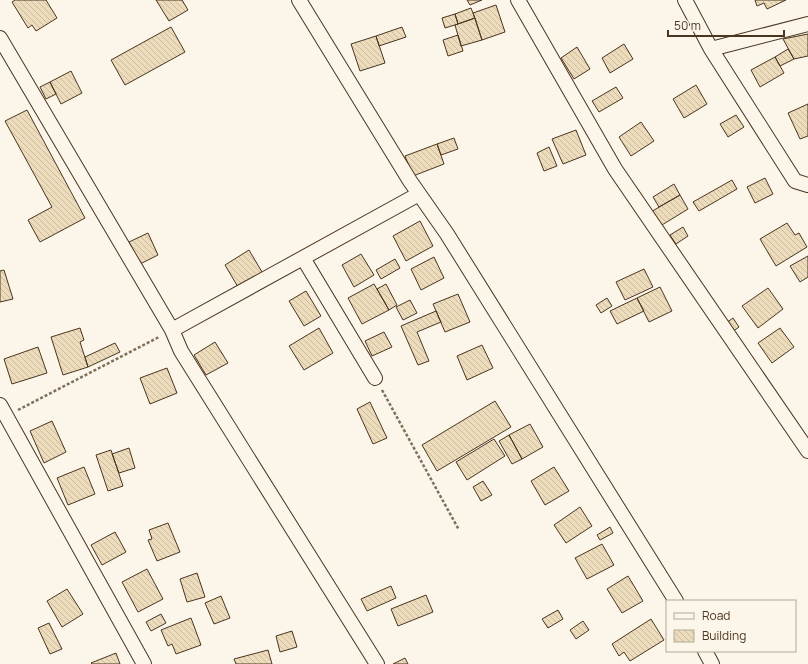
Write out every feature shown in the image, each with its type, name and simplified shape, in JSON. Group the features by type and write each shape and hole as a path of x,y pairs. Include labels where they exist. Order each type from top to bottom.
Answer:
{"street":[{"path":"299,0 419,194 447,234 675,600"},
{"path":"518,0 615,169 808,451"},
{"path":"685,0 711,49 795,181 808,185"},
{"path":"711,49 808,24"},
{"path":"0,38 172,330 181,351 377,664"},
{"path":"172,330 419,194"},
{"path":"303,258 375,378"},
{"path":"3,410 144,664"},
{"path":"706,652 712,664"}],"path":[{"path":"3,410 172,330"},
{"path":"375,378 459,530"}],"building":[{"path":"15,0 46,0 57,18 36,31 32,25 28,28 12,2"},
{"path":"156,0 182,0 188,10 169,21"},
{"path":"467,0 482,0 470,5"},
{"path":"755,0 786,0 767,9 764,3 757,6"},
{"path":"496,5 505,32 482,40 473,13"},
{"path":"471,8 475,18 458,24 455,14"},
{"path":"455,14 458,24 445,28 442,18"},
{"path":"475,18 482,40 461,46 455,25"},
{"path":"171,27 185,52 125,85 111,60"},
{"path":"402,27 406,37 379,46 376,36"},
{"path":"808,34 808,56 794,59 783,39"},
{"path":"458,35 463,51 448,56 443,40"},
{"path":"376,36 385,63 360,71 351,44"},
{"path":"624,44 633,59 610,73 602,58"},
{"path":"577,47 590,69 574,79 561,58"},
{"path":"788,49 794,59 780,66 775,57"},
{"path":"775,57 784,73 760,87 751,70"},
{"path":"71,71 82,93 61,104 50,82"},
{"path":"50,82 56,94 46,99 40,87"},
{"path":"696,85 707,104 684,118 673,99"},
{"path":"616,87 623,98 599,112 592,101"},
{"path":"808,104 808,136 800,139 788,113"},
{"path":"27,110 85,218 40,242 28,220 52,207 5,121"},
{"path":"736,115 744,127 728,137 720,124"},
{"path":"641,122 654,141 631,156 619,137"},
{"path":"576,130 586,155 563,164 552,139"},
{"path":"454,138 458,149 441,155 437,144"},
{"path":"437,144 444,164 413,176 405,156"},
{"path":"549,147 557,166 544,171 537,153"},
{"path":"765,178 773,194 755,203 747,187"},
{"path":"732,180 737,189 699,211 693,202"},
{"path":"674,184 680,195 659,207 653,197"},
{"path":"680,195 688,209 657,228 649,213"},
{"path":"420,221 433,246 406,261 393,236"},
{"path":"787,223 795,235 799,233 807,247 776,266 760,239"},
{"path":"683,227 688,236 676,244 670,235"},
{"path":"148,233 158,255 140,264 129,242"},
{"path":"249,250 262,272 238,287 225,265"},
{"path":"361,254 374,275 354,287 342,265"},
{"path":"808,256 808,277 800,282 790,266"},
{"path":"434,257 444,278 421,290 411,269"},
{"path":"395,259 400,268 381,279 376,270"},
{"path":"644,269 653,287 625,300 616,282"},
{"path":"4,270 13,299 0,302 0,271"},
{"path":"374,284 389,310 362,324 348,298"},
{"path":"386,284 397,305 389,310 377,289"},
{"path":"660,287 672,311 649,322 637,298"},
{"path":"768,288 783,309 758,328 742,306"},
{"path":"306,291 321,316 304,326 289,301"},
{"path":"458,294 470,322 445,332 433,304"},
{"path":"607,298 612,306 601,313 596,305"},
{"path":"637,298 644,311 617,324 610,311"},
{"path":"410,300 417,313 403,320 396,307"},
{"path":"436,311 441,322 417,332 429,361 418,365 401,326"},
{"path":"733,318 739,327 732,332 726,323"},
{"path":"80,328 84,340 80,342 88,367 63,375 51,337"},
{"path":"319,328 333,353 304,370 289,346"},
{"path":"780,328 794,347 772,363 758,343"},
{"path":"384,332 392,347 372,356 365,341"},
{"path":"215,342 228,363 206,375 194,355"},
{"path":"115,343 120,352 88,367 85,357"},
{"path":"482,345 493,368 467,380 457,356"},
{"path":"38,347 47,373 12,384 4,359"},
{"path":"167,368 177,393 150,404 140,378"},
{"path":"495,401 511,427 437,471 422,445"},
{"path":"370,402 387,438 373,444 357,409"},
{"path":"52,421 66,452 44,463 30,431"},
{"path":"530,424 543,447 522,459 509,435"},
{"path":"509,435 522,459 512,464 499,441"},
{"path":"494,439 505,456 467,480 456,462"},
{"path":"129,448 135,468 119,473 112,454"},
{"path":"111,450 123,486 108,491 96,455"},
{"path":"84,467 95,494 68,505 57,478"},
{"path":"554,467 569,491 545,505 531,481"},
{"path":"483,481 492,495 481,501 473,487"},
{"path":"580,507 592,526 566,543 554,525"},
{"path":"168,523 180,552 157,561 148,540 152,539 149,530"},
{"path":"610,527 613,533 600,540 597,535"},
{"path":"115,532 126,552 102,565 91,545"},
{"path":"602,544 614,565 587,579 575,558"},
{"path":"147,569 163,599 138,612 122,582"},
{"path":"197,573 205,597 187,602 180,579"},
{"path":"628,576 643,601 622,613 607,589"},
{"path":"391,586 396,598 367,611 361,599"},
{"path":"67,589 83,614 62,627 47,601"},
{"path":"426,595 433,612 398,626 391,609"},
{"path":"221,596 230,618 214,624 205,603"},
{"path":"558,610 563,619 548,628 542,619"},
{"path":"161,614 166,623 151,631 146,622"},
{"path":"191,618 201,645 176,654 172,644 168,646 161,630"},
{"path":"651,619 664,640 630,661 624,652 619,656 612,644"},
{"path":"583,621 589,630 576,639 570,630"},
{"path":"49,623 62,649 50,654 38,628"},
{"path":"292,631 297,647 280,652 276,636"},
{"path":"268,650 272,664 236,664 234,659"},
{"path":"116,653 120,664 91,663"},
{"path":"405,658 408,664 393,664"}]}
